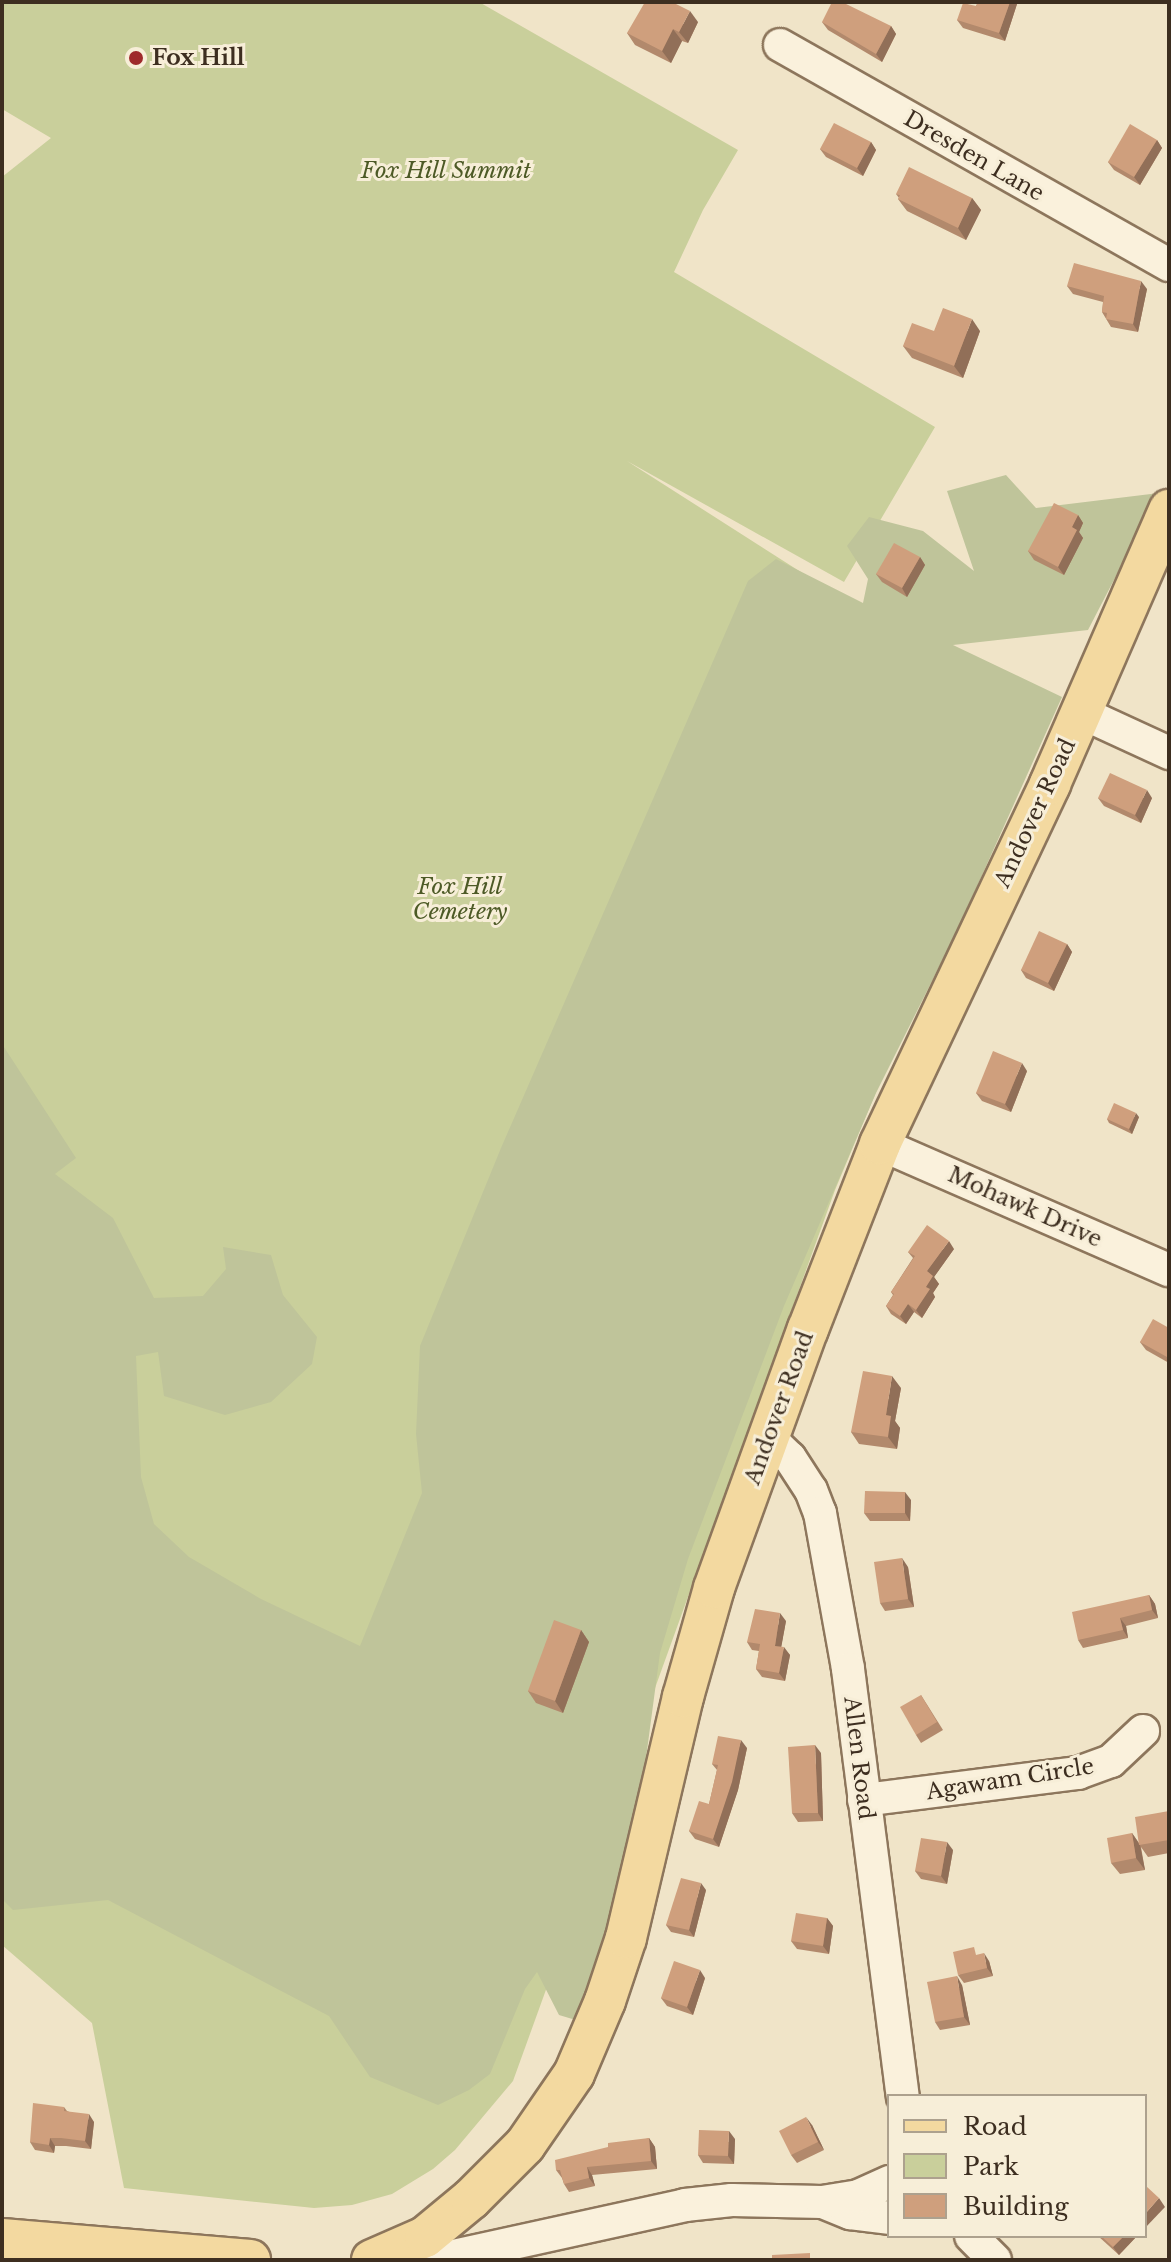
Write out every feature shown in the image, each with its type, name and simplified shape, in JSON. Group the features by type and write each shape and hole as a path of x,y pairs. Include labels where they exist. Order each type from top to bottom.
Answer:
{"main road":[{"name":"Andover Road","path":"372,2260 409,2246 471,2199 525,2145 574,2074 591,2038 626,1938 683,1697 714,1588 768,1437 880,1144 1082,713 1169,510"},
{"path":"2,2239 250,2260"}],"street":[{"name":"Dresden Lane","path":"780,45 1169,265"},
{"path":"1082,713 1169,753"},
{"name":"Mohawk Drive","path":"880,1144 1169,1270"},
{"name":"Allen Road","path":"768,1437 797,1469 811,1490 820,1513 848,1669 903,2094"},
{"name":"Agawam Circle","path":"864,1800 1078,1773 1111,1761 1143,1731"},
{"path":"409,2246 434,2255 454,2256 685,2205 732,2200 822,2202 858,2196 887,2183"},
{"path":"822,2202 850,2213 887,2218"},
{"path":"973,2238 995,2260"}],"green space":[{"name":"Fox Hill Cemetery","path":"2,2 479,2 738,150 703,210 674,272 935,427 844,582 627,461 1011,706 986,830 835,1190 513,2081 455,2150 433,2169 392,2194 352,2205 314,2208 124,2188 92,2023 2,1945 2,177 51,138 2,109"},
{"path":"1006,475 1036,508 1159,493 1088,630 953,645 1062,697 957,931 876,1093 784,1306 688,1559 660,1653 646,1758 607,1937 579,2021 559,2015 537,1972 525,1989 490,2074 469,2090 438,2105 370,2077 329,2016 108,1900 13,1910 2,1899 2,1044 76,1158 55,1174 113,1218 154,1298 203,1296 226,1269 223,1247 271,1255 283,1295 317,1337 312,1364 271,1402 225,1415 164,1396 158,1352 136,1356 141,1477 154,1524 189,1557 261,1599 360,1646 422,1493 416,1434 420,1346 501,1148 748,581 776,559 863,603 868,579 847,546 869,517 923,531 974,571 947,491"}],"building":[{"path":"645,2 672,2 690,11 679,32 673,29 662,51 627,33"},
{"path":"832,2 842,2 891,26 876,54 822,22"},
{"path":"978,2 1010,2 999,33 957,20 963,3 976,6"},
{"path":"834,123 871,142 857,168 820,149"},
{"path":"1130,124 1157,140 1134,177 1108,162"},
{"path":"909,167 972,198 958,228 898,199 900,195 896,194"},
{"path":"1074,263 1141,281 1133,324 1106,319 1107,313 1102,312 1104,296 1067,286"},
{"path":"943,308 972,319 954,366 903,346 912,323 934,331"},
{"path":"1054,503 1078,515 1072,527 1077,530 1058,567 1028,551"},
{"path":"894,543 920,557 902,588 876,574"},
{"path":"1110,773 1147,790 1135,815 1098,798"},
{"path":"1039,931 1067,944 1048,983 1021,970"},
{"path":"993,1051 1022,1063 1005,1104 976,1093"},
{"path":"1114,1103 1136,1113 1129,1129 1107,1119"},
{"path":"927,1225 949,1241 927,1271 933,1276 926,1287 930,1289 916,1310 908,1304 900,1316 886,1306 894,1294 891,1292 915,1256 908,1252"},
{"path":"1153,1319 1169,1328 1167,1357 1140,1342"},
{"path":"863,1371 892,1376 886,1415 891,1416 888,1437 851,1432"},
{"path":"865,1491 905,1492 905,1513 864,1513"},
{"path":"902,1558 908,1599 880,1603 874,1562"},
{"path":"1149,1595 1152,1610 1120,1618 1123,1630 1078,1640 1072,1612"},
{"path":"755,1609 780,1613 775,1646 784,1647 779,1673 756,1669 760,1644 747,1642"},
{"path":"554,1620 581,1630 555,1701 528,1691"},
{"path":"921,1695 937,1722 916,1735 900,1707"},
{"path":"718,1736 741,1740 732,1782 713,1839 689,1831 699,1801 709,1804 718,1765 712,1764"},
{"path":"815,1745 818,1813 792,1813 788,1747"},
{"path":"1169,1811 1169,1840 1139,1845 1135,1817"},
{"path":"1132,1833 1136,1858 1111,1863 1107,1838"},
{"path":"921,1838 947,1842 941,1876 915,1871"},
{"path":"681,1878 701,1883 689,1930 666,1925"},
{"path":"796,1913 827,1918 823,1946 791,1941"},
{"path":"974,1947 976,1955 984,1953 987,1968 958,1975 953,1952"},
{"path":"674,1961 700,1970 687,2007 661,1998"},
{"path":"957,1976 964,2017 935,2022 927,1982"},
{"path":"33,2103 89,2114 85,2141 50,2138 49,2145 30,2142"},
{"path":"806,2117 818,2142 791,2155 779,2131"},
{"path":"699,2130 729,2131 728,2156 698,2155"},
{"path":"649,2138 651,2161 587,2167 589,2178 564,2184 560,2170 556,2170 555,2160 608,2147 608,2143"},
{"path":"1147,2187 1159,2198 1147,2212"},
{"path":"1103,2238 1122,2238 1113,2247"},
{"path":"810,2253 810,2260 772,2260 772,2255"}],"place":[{"name":"Fox Hill","path":"136,58"}],"park label":[{"name":"Fox Hill Summit","path":"446,171"}]}
